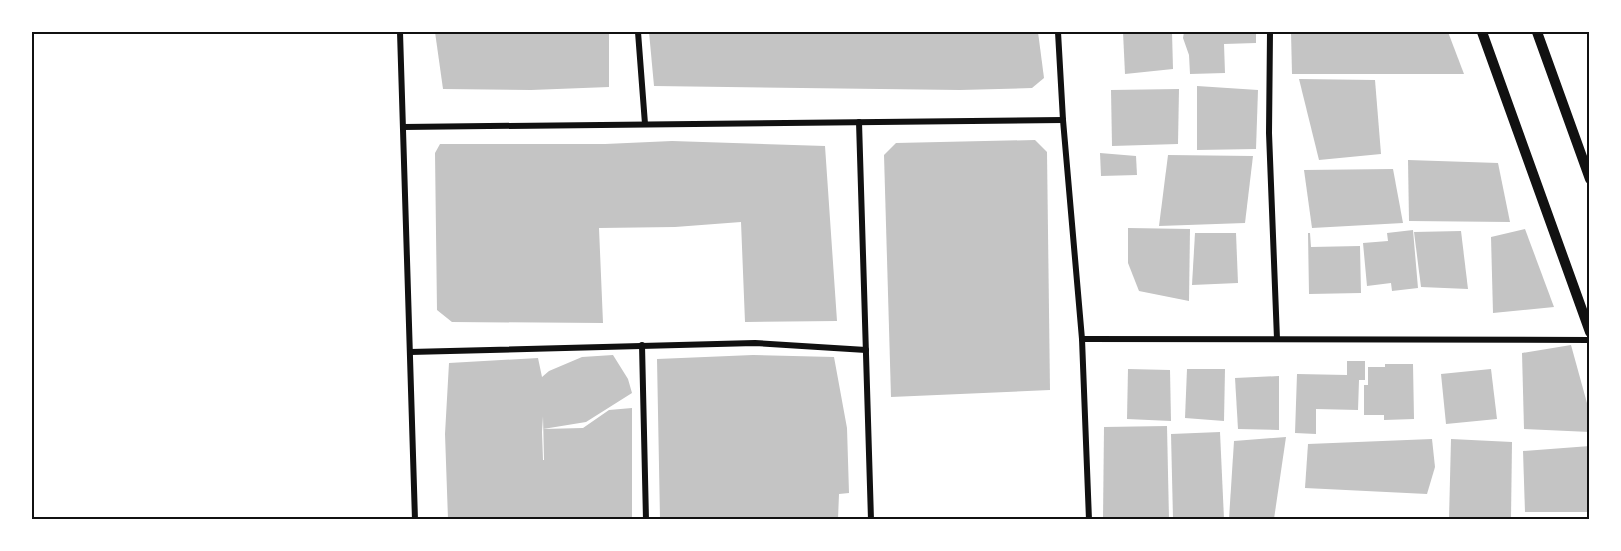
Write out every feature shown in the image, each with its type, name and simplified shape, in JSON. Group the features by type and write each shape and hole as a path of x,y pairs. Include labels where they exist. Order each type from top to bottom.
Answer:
{"street":[{"path":"400,32 415,519"},
{"path":"638,32 645,124"},
{"path":"1058,32 1063,120 1082,339 1089,519"},
{"path":"1270,32 1269,133 1277,339"},
{"path":"1482,32 1590,332"},
{"path":"1537,32 1590,179"},
{"path":"403,127 1063,120"},
{"path":"859,122 871,519"},
{"path":"1082,339 1590,340"},
{"path":"410,352 755,343 866,350"},
{"path":"642,345 646,519"}],"building":[{"path":"435,32 609,32 609,87 531,90 443,89"},
{"path":"649,32 1038,32 1044,78 1032,88 960,90 654,86"},
{"path":"1123,32 1172,32 1173,69 1125,74"},
{"path":"1184,32 1256,32 1256,43 1224,44 1225,73 1190,74 1189,55 1183,38"},
{"path":"1291,32 1448,32 1464,74 1292,74"},
{"path":"1299,79 1375,80 1381,154 1319,160"},
{"path":"1197,86 1258,90 1256,149 1197,150"},
{"path":"1179,89 1178,144 1112,146 1111,90"},
{"path":"1035,140 1047,152 1050,390 891,397 884,155 896,143"},
{"path":"672,141 825,146 837,321 745,322 741,222 675,227 599,228 603,323 452,322 437,310 435,153 440,144 605,144"},
{"path":"1100,153 1136,156 1137,175 1101,176"},
{"path":"1168,155 1253,156 1245,223 1159,226"},
{"path":"1408,160 1498,163 1510,222 1409,221"},
{"path":"1393,169 1403,223 1312,228 1304,170"},
{"path":"1128,228 1190,229 1189,301 1139,291 1128,263"},
{"path":"1525,229 1554,307 1493,313 1491,237"},
{"path":"1413,230 1418,288 1392,291 1391,283 1367,286 1363,243 1388,241 1387,233"},
{"path":"1461,231 1468,289 1421,287 1414,232"},
{"path":"1195,233 1236,233 1238,283 1192,285"},
{"path":"1308,233 1310,233 1311,247 1360,246 1361,293 1309,294"},
{"path":"1571,345 1590,414 1590,432 1524,429 1522,353"},
{"path":"613,355 628,379 632,393 586,422 543,429 583,428 609,410 632,408 632,519 448,519 445,434 449,363 538,358 542,377 549,371 582,357","holes":["543,416 543,429 544,460 542,432"]},
{"path":"753,355 834,357 847,428 849,493 839,494 838,519 660,519 657,359"},
{"path":"1347,361 1365,361 1365,380 1359,380 1358,410 1316,409 1316,434 1295,433 1297,374 1347,375"},
{"path":"1385,364 1413,364 1414,419 1384,420 1384,415 1364,415 1364,385 1368,385 1368,367 1385,367"},
{"path":"1128,369 1170,370 1171,421 1127,419"},
{"path":"1187,369 1225,369 1224,421 1185,418"},
{"path":"1491,369 1497,419 1446,424 1441,374"},
{"path":"1279,376 1279,430 1238,429 1235,378"},
{"path":"1167,426 1169,519 1103,519 1104,427"},
{"path":"1220,432 1224,519 1173,519 1171,434"},
{"path":"1286,437 1274,519 1229,519 1234,441"},
{"path":"1432,439 1435,467 1427,494 1305,488 1308,444"},
{"path":"1451,439 1512,442 1511,519 1449,519"},
{"path":"1590,446 1590,512 1525,512 1523,451"}]}
